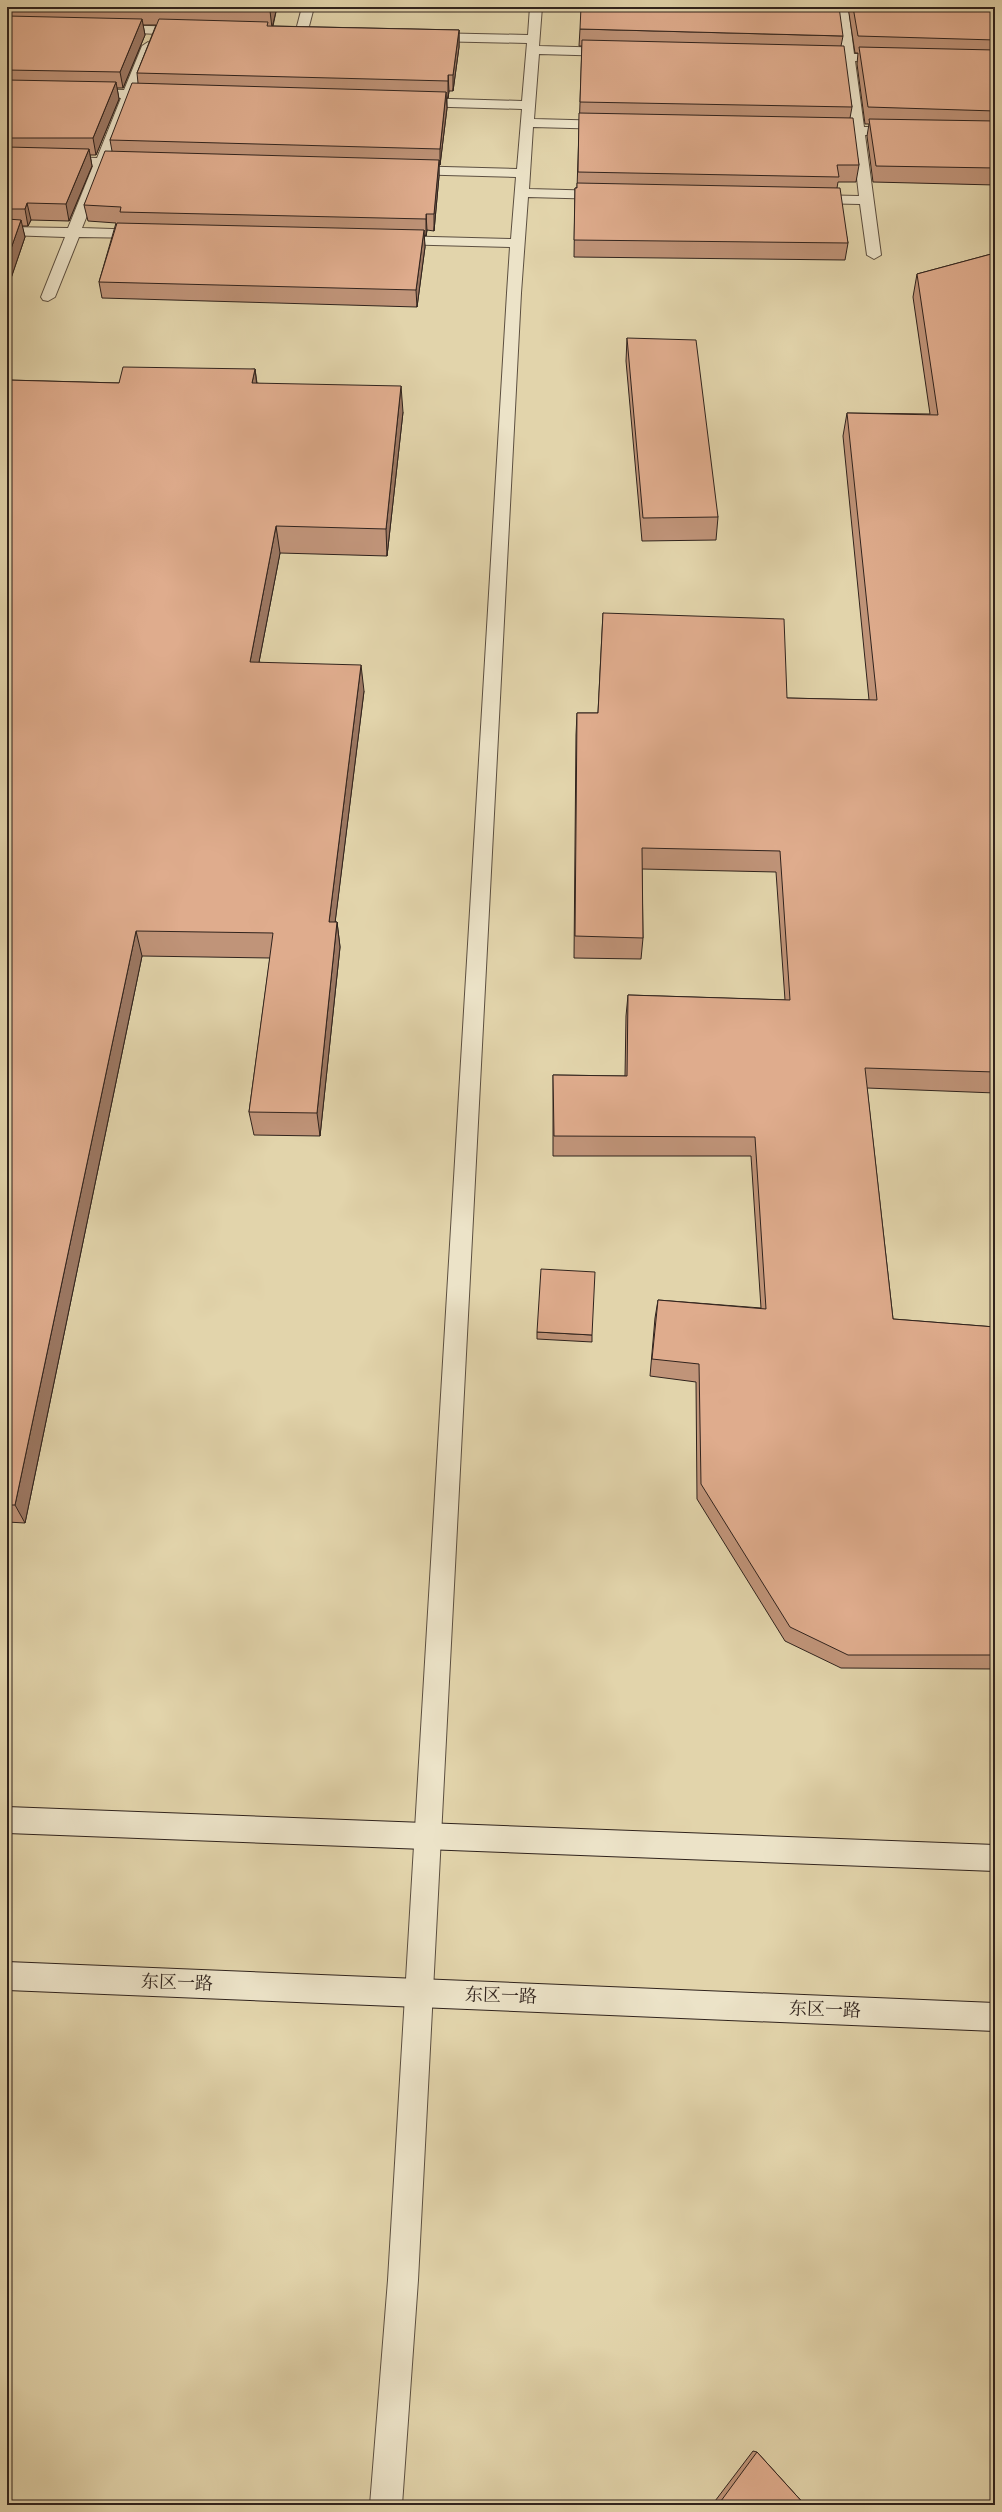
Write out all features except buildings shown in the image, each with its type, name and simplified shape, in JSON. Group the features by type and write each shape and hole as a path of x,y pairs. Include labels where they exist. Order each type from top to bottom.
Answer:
{"street":[{"path":"301,34 308,7"},
{"path":"386,2505 403,2280 514,293 536,7"},
{"path":"842,7 874,254"},
{"path":"100,29 193,31"},
{"path":"48,297 155,30"},
{"path":"286,33 316,34"},
{"path":"417,37 627,52"},
{"path":"801,56 903,59"},
{"path":"76,93 169,96"},
{"path":"400,102 528,105"},
{"path":"527,123 622,125"},
{"path":"811,129 911,131"},
{"path":"7,159 142,163"},
{"path":"396,170 523,173"},
{"path":"521,194 616,195"},
{"path":"796,199 867,200"},
{"path":"7,231 153,234"},
{"path":"383,240 518,243"},
{"path":"7,1820 995,1858"},
{"name":"东区一路","path":"7,1976 995,2017"}]}
